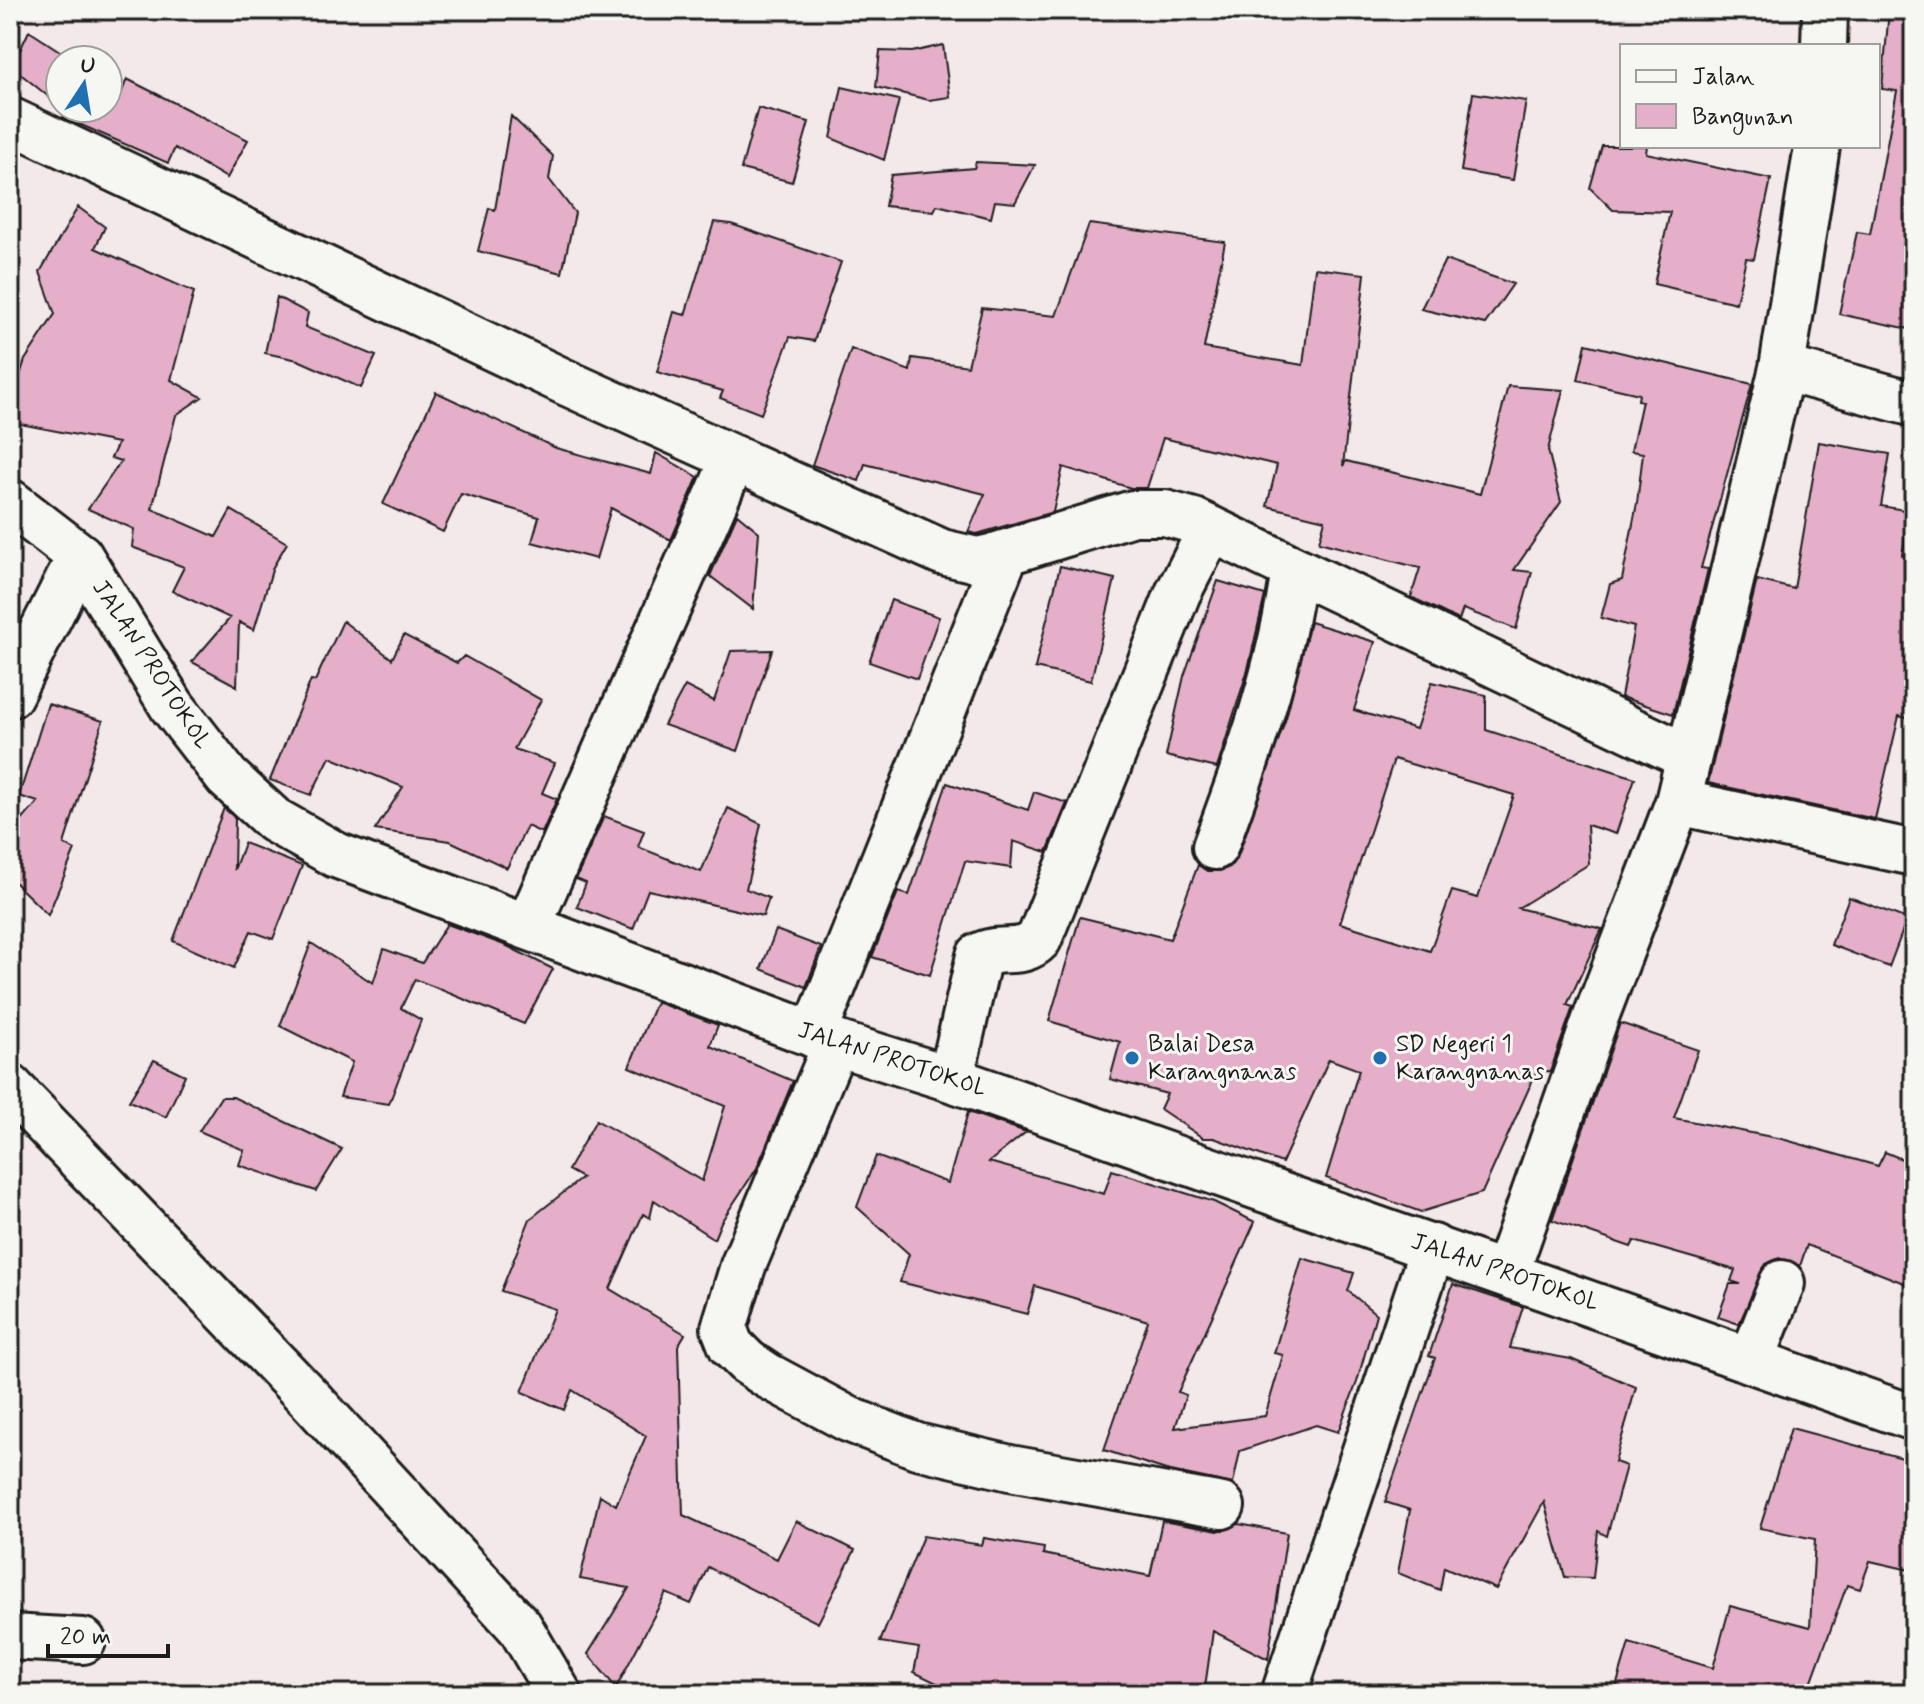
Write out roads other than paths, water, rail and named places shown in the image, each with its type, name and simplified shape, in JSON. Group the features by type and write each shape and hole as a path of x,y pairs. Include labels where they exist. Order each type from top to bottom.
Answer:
{"street":[{"path":"1824,44 1825,10"},
{"path":"10,120 942,552 977,560 1133,513 1165,513 1211,529 1688,757"},
{"path":"1506,1274 1597,1014 1678,802 1782,368 1817,148"},
{"path":"1782,368 1914,404"},
{"path":"528,927 734,458"},
{"name":"JALAN PROTOKOL","path":"10,502 80,556 172,706 227,777 274,820 336,855 825,1039 951,1079 1914,1418"},
{"path":"951,1079 979,956 993,949 1026,949 1039,939 1178,593 1211,529"},
{"path":"1006,553 825,1039 743,1266 724,1328 731,1346 757,1369 834,1412 917,1446 1010,1468 1222,1506"},
{"path":"10,695 80,556"},
{"path":"1215,847 1270,688 1286,628 1294,569"},
{"path":"1678,802 1914,853"},
{"path":"10,1087 311,1400 520,1627 559,1694"},
{"path":"1284,1694 1433,1247"},
{"path":"1752,1359 1782,1283"},
{"path":"10,1637 83,1641"}],"place":[{"name":"Balai Desa Karangnanas","path":"1132,1058"},
{"name":"SD Negeri 1 Karangnanas","path":"1380,1058"}]}
